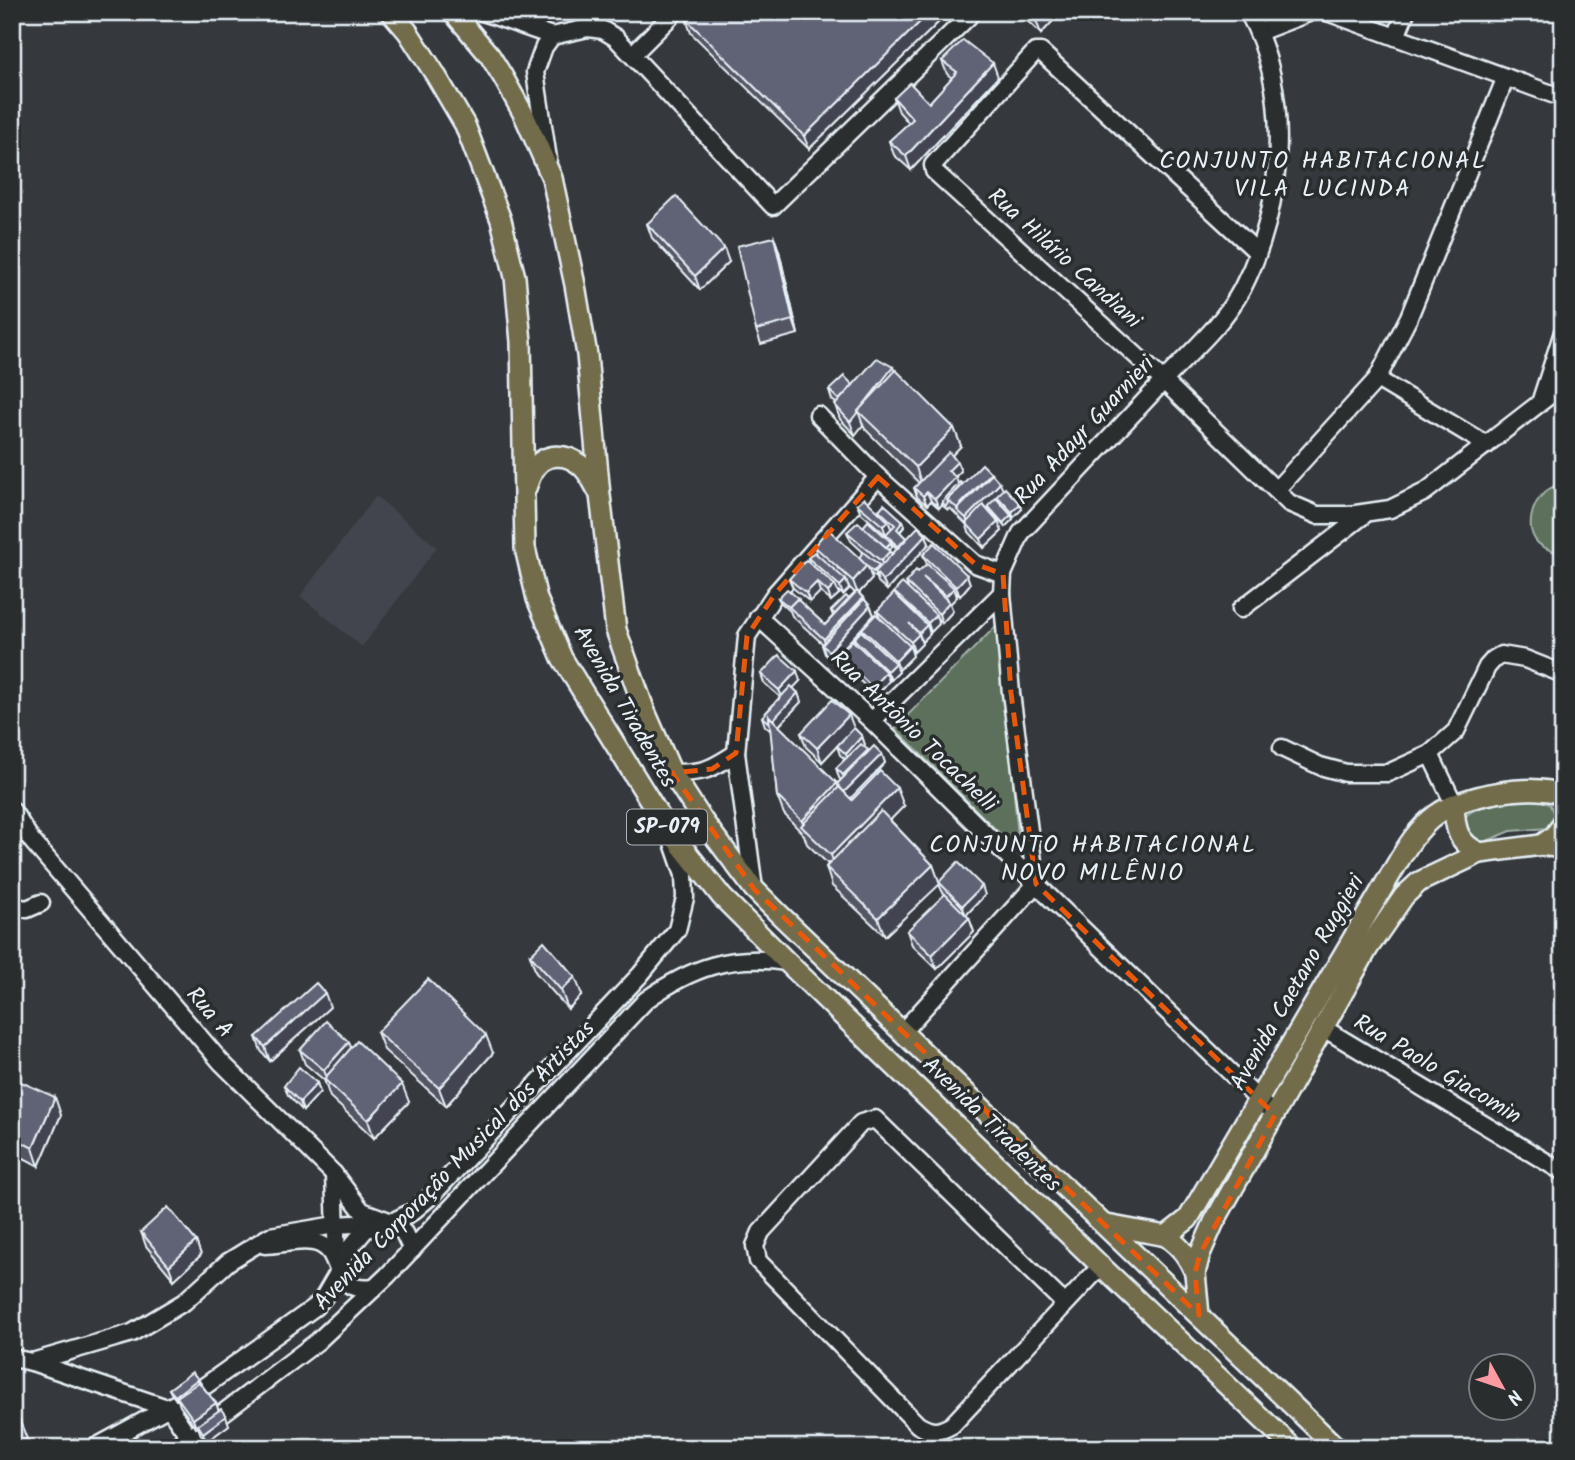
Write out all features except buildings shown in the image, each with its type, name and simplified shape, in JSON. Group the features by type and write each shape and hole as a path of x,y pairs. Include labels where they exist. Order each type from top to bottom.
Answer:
{"main road":[{"name":"Avenida Tiradentes","path":"391,12 435,74 465,125 501,220 515,277 521,342 524,548 537,599 562,658 666,825 722,897 787,962 1293,1448"},
{"name":"Avenida Tiradentes","path":"453,12 503,76 552,178 587,355 616,630 643,709 672,773 754,888 1337,1448"},
{"path":"524,491 534,468 544,458 557,456 579,463 600,495"},
{"name":"Avenida Caetano Ruggieri","path":"1166,1236 1188,1219 1412,839 1434,816 1454,804 1515,791 1560,798"},
{"path":"1454,804 1457,831 1469,848 1480,853"},
{"path":"1541,845 1554,836 1563,824"},
{"name":"Avenida Caetano Ruggieri","path":"1199,1315 1195,1273 1214,1222 1325,1029 1368,948 1404,896 1419,882 1480,853 1541,845 1563,848"},
{"path":"1106,1225 1166,1236 1187,1255 1195,1273"}],"street":[{"path":"483,12 552,36 588,28 603,30 616,38 773,206 969,16"},
{"path":"633,54 675,12"},
{"name":"Rua Adayr Guarnieri","path":"1036,884 1011,693 1002,593 1003,574 1021,533 1213,328 1241,289 1274,197 1279,135 1272,83 1259,32 1248,12"},
{"path":"1259,32 1311,12"},
{"path":"1327,12 1353,17 1396,37 1563,98"},
{"path":"1396,37 1406,12"},
{"path":"552,36 544,47 535,72 552,178"},
{"name":"Rua Hilário Candiani","path":"1256,251 1041,52 1035,52 933,164 934,171 1164,381 1289,503 1317,515 1366,513"},
{"path":"1276,490 1377,379 1409,317 1506,77"},
{"path":"1541,400 1563,332"},
{"path":"1377,379 1487,444"},
{"path":"1241,609 1366,513 1390,509 1425,492 1563,384"},
{"path":"818,415 878,477 975,564 1003,574"},
{"path":"754,888 736,753 747,636 775,594 878,477"},
{"path":"872,721 1002,593"},
{"name":"Rua Antônio Tocachelli","path":"758,617 872,721 1275,1115"},
{"path":"1282,747 1320,766 1346,773 1388,774 1430,754 1456,732 1487,667 1501,655 1509,655 1563,674"},
{"path":"672,773 699,773 712,769 736,753"},
{"path":"1430,754 1454,804"},
{"name":"Rua A","path":"12,810 32,841 221,1062 334,1174 362,1211 392,1222"},
{"name":"Avenida Corporação Musical dos Artistas","path":"94,1448 170,1409 228,1371 315,1307 338,1273 344,1255 366,1229 392,1222 412,1212 431,1196 640,975 677,930 685,898 684,875 666,825"},
{"path":"903,1031 1036,884"},
{"path":"12,906 27,909 41,903"},
{"name":"Avenida Corporação Musical dos Artistas","path":"171,1448 191,1443 318,1341 412,1250 646,999 683,975 723,961 764,958 787,962"},
{"path":"640,975 657,992"},
{"name":"Rua Paolo Giacomin","path":"1325,1029 1563,1172"},
{"path":"1065,1304 875,1119 861,1123 761,1233 755,1246 758,1261 918,1425 931,1433 952,1425 1101,1266"},
{"path":"334,1174 338,1273"},
{"path":"32,1362 132,1333 184,1302 228,1262 270,1236 335,1225 392,1222 404,1233 412,1250"},
{"path":"256,1245 317,1242 330,1251 338,1273 353,1287 362,1290 374,1288"},
{"path":"12,1358 32,1362 170,1409 191,1443"}],"highlighted area":[{"path":"878,477 975,564 1003,574 1011,693 1036,884 1275,1115 1200,1254 1195,1273 1199,1315 754,889 672,773 712,769 736,753 747,636 775,594"}],"shaded area":[{"path":"376,496 437,547 362,647 300,596"}],"green space":[{"path":"1563,482 1563,555 1538,543 1532,531 1531,518 1539,498"},
{"path":"998,624 1019,847 1011,845 895,728"},
{"path":"1541,800 1550,805 1554,814 1548,828 1511,831 1482,843 1471,840 1464,819 1469,813 1499,804"}],"district":[{"name":"CONJUNTO HABITACIONAL VILA LUCINDA","path":"1323,175"},
{"name":"CONJUNTO HABITACIONAL NOVO MILÊNIO","path":"1093,859"}]}
